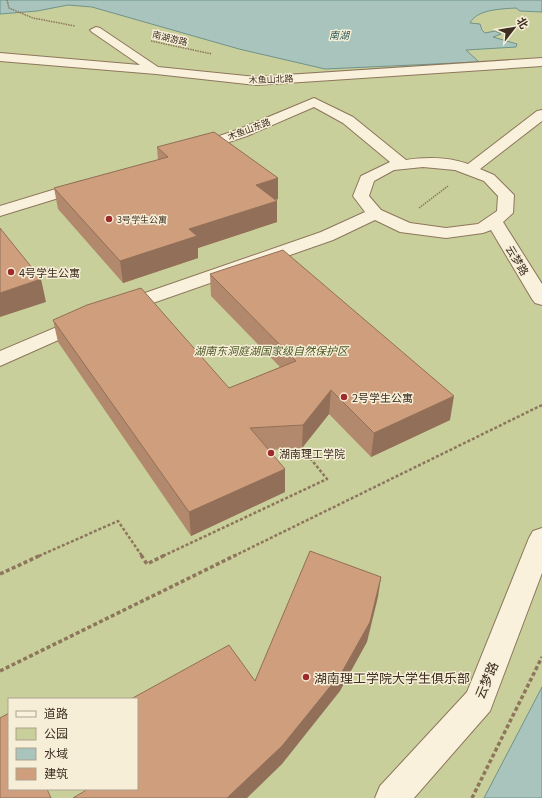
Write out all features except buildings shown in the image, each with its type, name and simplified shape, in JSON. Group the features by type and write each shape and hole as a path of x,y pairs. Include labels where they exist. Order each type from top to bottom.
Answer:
{"lane":[{"path":"96,30 156,70"},
{"name":"木鱼山北路","path":"0,58 156,70 256,81 542,62"},
{"path":"256,81 285,92"},
{"path":"299,97 314,102 348,120 403,165"},
{"name":"木鱼山东路","path":"182,153 242,133 314,102"},
{"path":"470,170 542,114"},
{"path":"423,162 458,166 470,170 489,178 506,195 505,213 483,228 446,233 406,228 375,214 361,196 367,179 390,166 423,162"},
{"path":"0,211 92,183"},
{"path":"0,359 101,314 327,236 375,214"},
{"name":"云梦路","path":"494,220 542,299"},
{"name":"云梦路","path":"392,798 479,701 542,538"}],"path":[{"path":"7,0 9,8 19,14 40,20 96,30"},
{"name":"南湖游路","path":"150,40 216,55"},
{"path":"397,224 470,170"},
{"path":"0,671 542,405"},
{"path":"0,574 118,521 147,564 327,479 302,448"},
{"path":"472,798 542,657"}],"green space":[{"name":"湖南东洞庭湖国家级自然保护区","path":"0,0 542,0 542,798 0,798"}],"water":[{"name":"南湖","path":"0,0 542,0 542,12 520,11 516,8 504,9 484,12 473,18 470,23 480,24 485,33 495,31 501,34 493,37 517,44 516,47 466,50 479,62 325,69 239,49 92,7 68,5 37,11 0,14"},
{"path":"542,687 542,798 484,798"}],"place":[{"name":"3号学生公寓","path":"109,219"},
{"name":"4号学生公寓","path":"11,272"},
{"name":"2号学生公寓","path":"344,397"},
{"name":"湖南理工学院","path":"271,453"},
{"name":"湖南理工学院大学生俱乐部","path":"306,677"}]}
